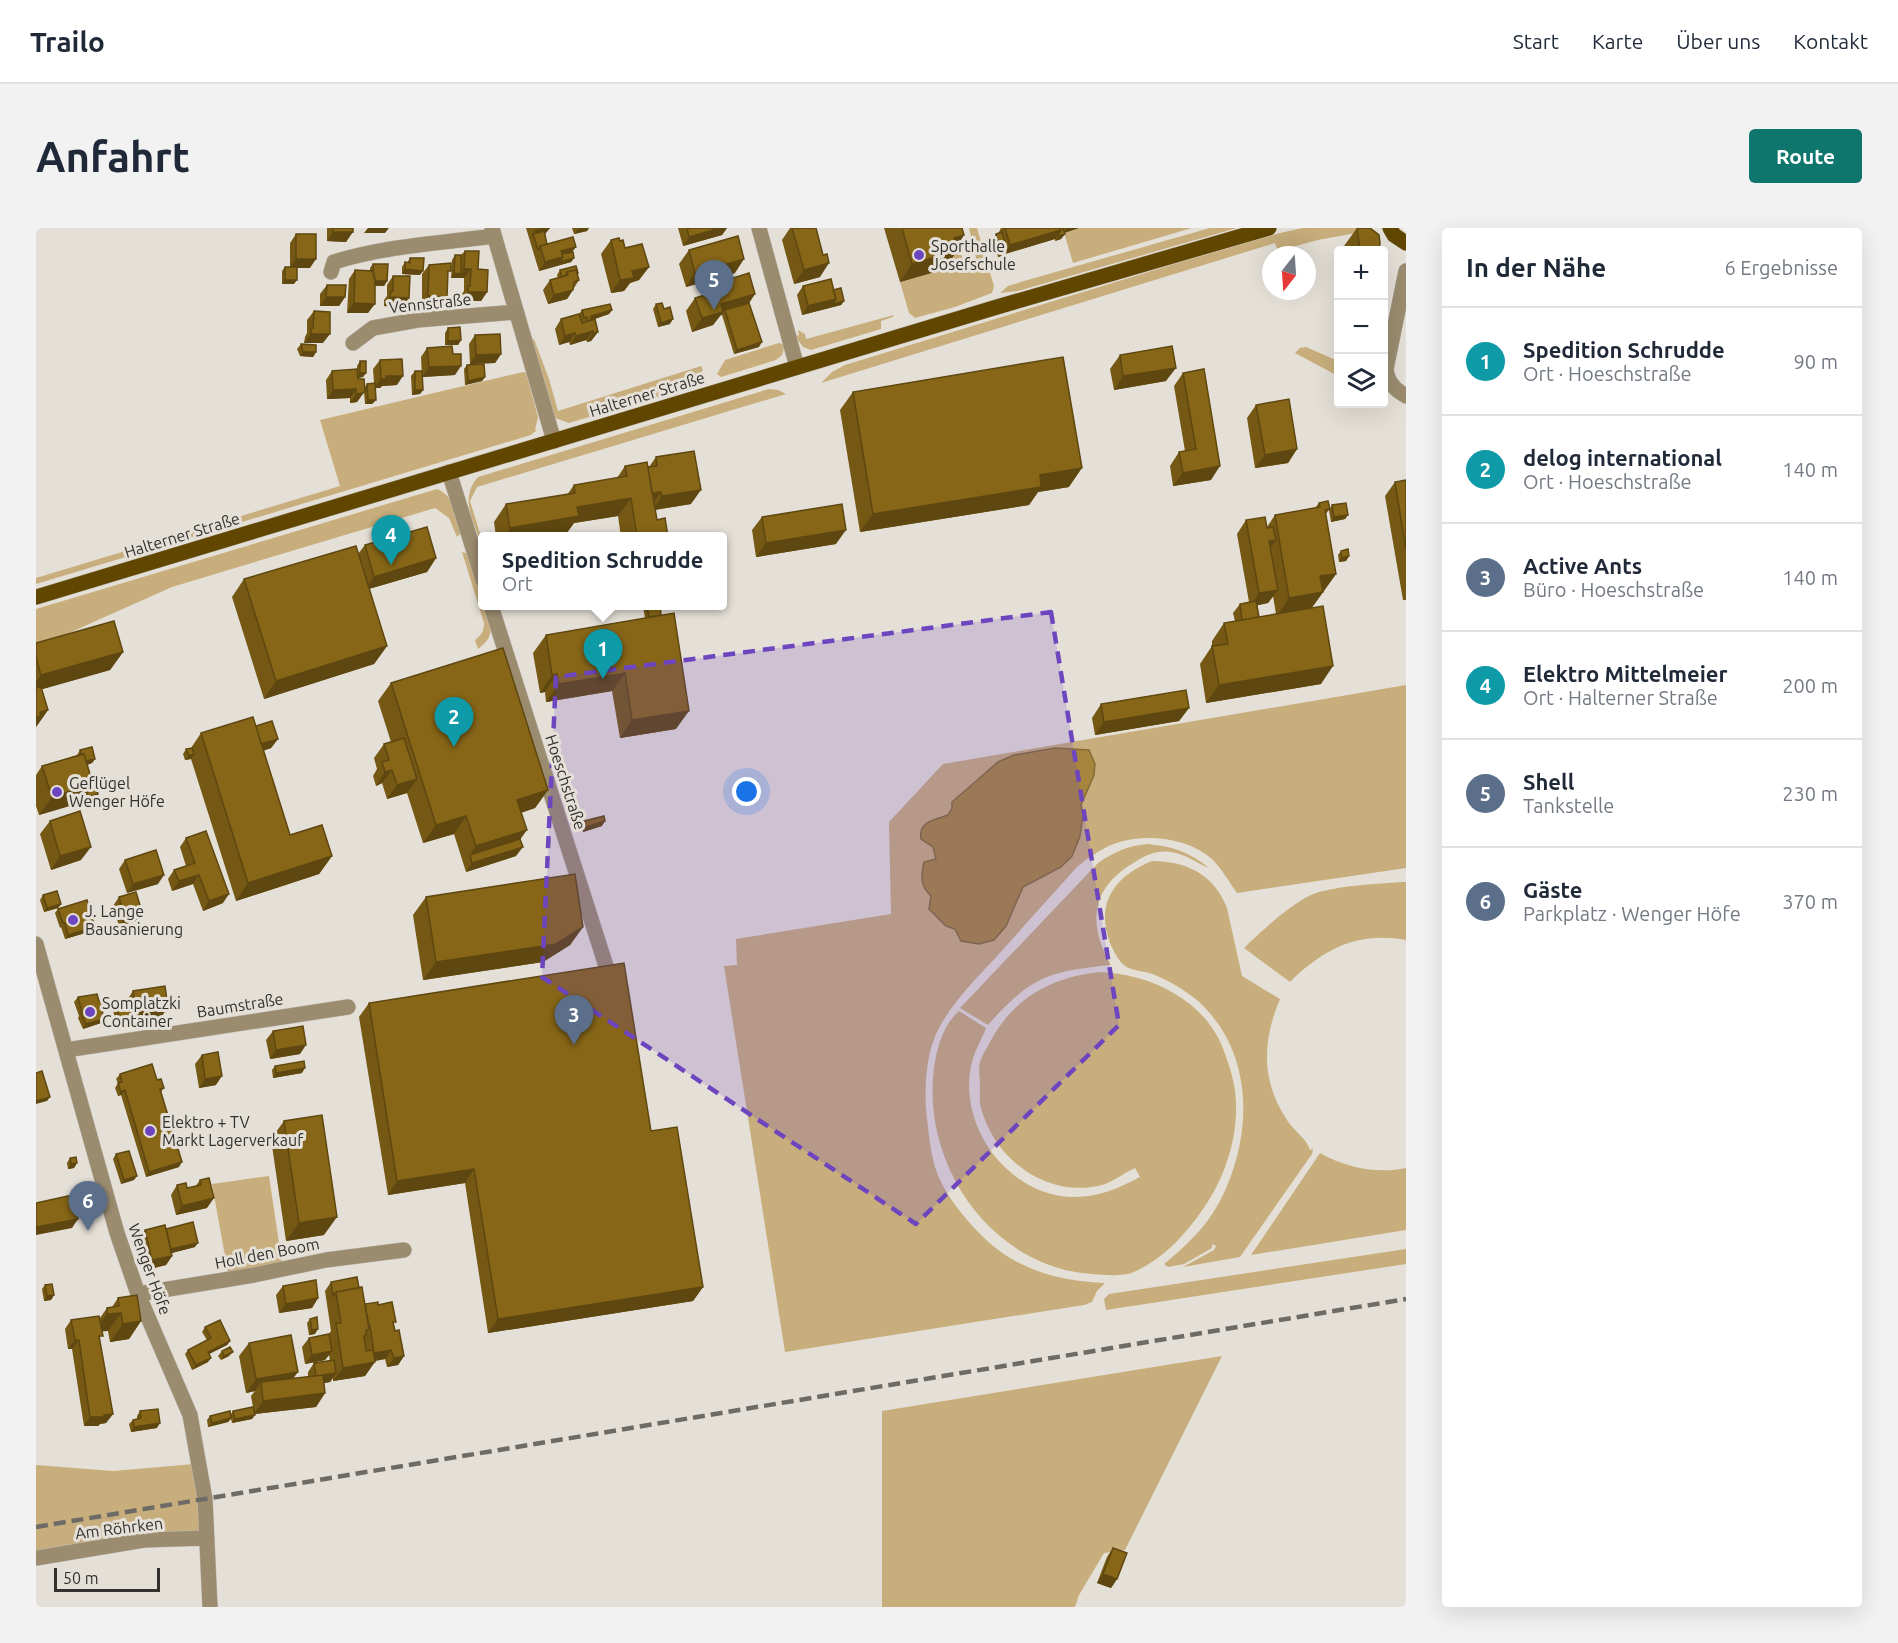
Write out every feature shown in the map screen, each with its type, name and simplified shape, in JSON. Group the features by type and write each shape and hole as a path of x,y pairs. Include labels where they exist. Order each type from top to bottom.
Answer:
{"main road":[{"name":"Halterner Straße","path":"36,597 797,367 1269,228"},
{"path":"1390,228 1394,235 1406,243"}],"street":[{"path":"759,228 797,367"},
{"path":"331,272 334,262 350,257 493,232 554,441"},
{"path":"1406,271 1386,369 1386,377 1392,386 1406,396"},
{"name":"Vennstraße","path":"353,343 373,328 418,320 516,312"},
{"path":"449,472 478,564"},
{"name":"Hoeschstraße","path":"492,610 607,969"},
{"name":"Wenger Höfe","path":"36,945 117,1233 138,1294 190,1415 203,1482 210,1607"},
{"name":"Baumstraße","path":"66,1050 348,1007"},
{"name":"Holl den Boom","path":"138,1294 254,1275 326,1260 404,1250"},
{"name":"Am Röhrken","path":"36,1558 144,1540 207,1538"}],"highlighted area":[{"path":"1051,612 1119,1025 916,1224 542,977 556,677"}],"shaded area":[{"path":"955,228 963,261 976,258 969,228 977,228 994,286 992,293 955,307 915,318 909,313 900,282 945,269"},
{"path":"1080,228 1192,228 1073,263 1064,233"},
{"path":"1210,228 1237,228 1018,291 1000,293 1008,286 1024,281"},
{"path":"1303,228 1367,228 1367,231 1296,246 1276,246 1275,243 1262,246 821,383 832,372 845,365 1280,233"},
{"path":"894,315 881,321 881,329 811,350 803,347 795,336 799,335 798,330 805,334 806,339"},
{"path":"534,339 558,411 701,366 703,370 690,387 569,423 555,418 531,340"},
{"path":"779,343 785,345 782,355 776,360 721,377 717,374 725,360"},
{"path":"1306,347 1334,359 1334,374 1295,353 1300,348"},
{"path":"526,373 538,417 535,430 537,430 531,435 36,584 36,578 340,486 320,420"},
{"path":"769,389 786,394 477,487 470,501 480,532 478,535 470,512 469,494 478,477"},
{"path":"437,489 447,496 454,507 462,532 457,537 449,518 435,508 172,587 69,633 36,643 36,609"},
{"path":"462,552 469,554 478,581 478,604"},
{"path":"480,610 487,610 491,630 488,639 478,649 475,640 482,633 484,623"},
{"path":"1406,685 1406,868 1237,893 1216,863 1202,852 1177,841 1150,838 1123,841 1111,845 1077,867 965,991 944,1019 930,1051 926,1108 930,1146 937,1173 952,1200 978,1232 993,1246 1026,1266 1063,1278 1105,1283 1097,1291 1092,1302 1084,1305 785,1352 724,966 737,965 736,939 891,914 889,822 943,764","holes":["1095,764 1094,775 1081,805 1083,814 1061,867 1023,887 1006,926 955,929 946,925 931,895 935,853 926,840 941,818 948,815 952,808"]},
{"path":"1055,748 1089,750 1095,764 1094,775 1081,805 1083,814 1080,836 1072,856 1061,867 1023,887 1006,926 994,940 979,944 961,941 955,929 946,926 929,909 931,896 923,885 922,872 924,862 936,859 933,847 921,839 922,828 928,822 948,815 952,802 998,762 1014,755"},
{"path":"1147,844 1180,851 1209,868 1181,855 1161,852 1143,857 1120,872 1109,883 1102,895 1096,921 1103,950 1111,965 1072,970 1042,979 1016,996 988,1025 960,1008 1098,863 1121,850"},
{"path":"1152,861 1187,867 1207,878 1215,886 1227,908 1242,976 1280,999 1267,1046 1272,1090 1287,1120 1310,1150 1313,1149 1312,1154 1240,1257 1183,1267 1214,1250 1216,1246 1212,1244 1212,1248 1184,1264 1168,1267 1164,1264 1194,1236 1219,1203 1238,1151 1243,1124 1243,1098 1239,1071 1231,1046 1217,1022 1198,1001 1178,986 1155,975 1125,966 1110,943 1105,915 1112,893 1118,883 1128,875"},
{"path":"1406,882 1406,940 1372,938 1342,945 1315,960 1290,982 1244,948 1279,916 1300,901 1319,892 1360,885"},
{"path":"1100,972 1139,978 1175,994 1191,1005 1217,1035 1225,1054 1236,1096 1231,1148 1212,1195 1189,1228 1164,1253 1144,1267 1121,1275 1075,1272 1042,1262 1012,1246 987,1224 966,1198 949,1168 938,1136 933,1102 934,1068 939,1045 949,1023 959,1011 986,1028 972,1062 969,1086 972,1110 980,1133 993,1154 1009,1171 1029,1185 1051,1194 1075,1197 1109,1191 1140,1177 1135,1168 1106,1184 1082,1188 1062,1186 1043,1180 1026,1171 1011,1159 998,1144 988,1127 980,1105 980,1062 999,1027 1010,1013 1036,992 1050,985"},
{"path":"1320,1153 1341,1163 1373,1170 1406,1168 1406,1230 1251,1255"},
{"path":"269,1176 282,1263 228,1273 212,1184"},
{"path":"1406,1249 1406,1264 1106,1310 1104,1299 1109,1294"},
{"path":"1222,1356 1125,1550 1104,1553 1079,1595 1075,1607 882,1607 882,1411"},
{"path":"194,1464 200,1531 36,1552 36,1465 113,1471"}],"building":[{"path":"333,228 353,228 353,232 333,232"},
{"path":"687,228 720,228 689,237"},
{"path":"792,228 816,228 823,255 827,254 829,263 804,270"},
{"path":"902,228 962,228 964,235 954,238 957,251 912,264"},
{"path":"1005,228 1061,228 1061,230 1010,245"},
{"path":"1061,228 1065,234 1059,236 1058,235"},
{"path":"1357,228 1370,228 1379,235 1380,246 1359,246"},
{"path":"544,231 547,244 540,246 538,250 533,234"},
{"path":"1002,232 1007,251 1001,252 996,234"},
{"path":"296,234 316,234 316,259 296,259"},
{"path":"738,236 744,259 695,273 689,250"},
{"path":"573,237 576,247 561,251 563,257 545,262 540,246"},
{"path":"619,238 620,241 623,240 625,248 642,244 649,267 632,271 634,278 620,280 611,240"},
{"path":"465,251 479,251 478,269 488,270 487,292 468,292 471,269 464,269"},
{"path":"573,252 574,258 560,262 562,254"},
{"path":"455,255 461,255 461,274 454,273"},
{"path":"410,258 424,258 423,271 405,269 405,262 410,263"},
{"path":"451,263 451,271 448,271 447,297 428,296 429,265"},
{"path":"373,264 388,264 387,281 375,281"},
{"path":"576,266 578,273 576,270 567,272 562,277 560,270"},
{"path":"285,267 297,267 297,280 285,280"},
{"path":"355,270 373,271 375,304 354,303"},
{"path":"576,270 579,280 574,282 573,290 554,295 550,280"},
{"path":"749,273 755,294 721,304 723,312 702,318 695,298 705,295 704,292 726,285 724,281"},
{"path":"393,276 410,276 409,298 390,297 393,291"},
{"path":"831,279 836,299 808,306 803,286"},
{"path":"327,285 346,285 345,297 326,297"},
{"path":"841,288 844,301 833,304 836,299 833,290"},
{"path":"662,303 664,309 670,307 673,319 661,323 656,304"},
{"path":"749,303 762,342 737,350 725,310"},
{"path":"610,304 612,310 591,316 591,320 588,321 587,317 584,318 582,310"},
{"path":"314,311 330,312 330,334 311,334"},
{"path":"579,314 582,323 595,319 598,332 565,336 561,319"},
{"path":"460,327 461,340 448,341 448,328"},
{"path":"500,334 501,354 476,355 475,335"},
{"path":"301,344 316,345 316,352 303,352"},
{"path":"452,346 453,354 461,354 461,366 429,367 427,348"},
{"path":"1172,346 1176,368 1123,376 1120,355"},
{"path":"1063,357 1082,468 1040,475 1041,487 873,514 853,392"},
{"path":"402,359 403,376 386,376 386,379 381,379 380,360"},
{"path":"360,361 366,361 366,373 360,373"},
{"path":"484,364 485,377 468,381 467,365"},
{"path":"357,369 358,379 364,379 365,391 363,393 356,394 356,389 333,390 332,371"},
{"path":"1204,369 1220,466 1183,473 1179,452 1196,449 1183,373"},
{"path":"415,371 422,371 423,390 415,390"},
{"path":"375,383 376,400 368,400 367,384"},
{"path":"1289,399 1297,449 1265,455 1256,405"},
{"path":"694,451 701,490 662,496 661,492 652,493 648,467 657,466 656,457"},
{"path":"647,462 657,520 665,518 667,532 636,532 631,498 577,507 579,516 510,528 506,504 575,493 574,485 627,476 625,466"},
{"path":"1406,480 1406,550 1395,482"},
{"path":"1328,501 1330,509 1325,510 1336,574 1320,576 1323,592 1289,598 1275,515 1320,507 1319,503"},
{"path":"1346,503 1348,515 1334,517 1332,505"},
{"path":"842,504 846,530 766,543 762,517"},
{"path":"1265,517 1267,528 1273,527 1276,540 1269,541 1278,590 1259,593 1246,520"},
{"path":"427,527 436,558 374,577 365,545"},
{"path":"356,546 387,646 276,681 244,579"},
{"path":"1348,549 1349,556 1342,558 1341,551"},
{"path":"1256,601 1259,617 1242,620 1240,604"},
{"path":"1323,606 1333,666 1219,685 1212,646 1228,644 1224,623"},
{"path":"648,610 660,610 661,615 649,617"},
{"path":"674,613 689,711 632,720 625,673 559,684 557,674 552,675 546,635"},
{"path":"114,621 123,652 41,675 36,658 36,643"},
{"path":"503,648 548,790 517,800 527,830 476,846 466,816 436,825 391,683"},
{"path":"41,687 48,710 40,712 41,716 36,717 36,688"},
{"path":"1186,690 1189,708 1104,722 1101,704"},
{"path":"253,717 290,835 322,825 332,856 248,883 201,733"},
{"path":"272,721 278,739 261,744 256,726"},
{"path":"404,738 417,779 397,785 392,770 385,772 382,762 389,760 384,744"},
{"path":"92,747 95,759 86,761 80,750"},
{"path":"192,748 194,754 189,756 186,749"},
{"path":"84,754 93,784 52,797 42,766"},
{"path":"94,780 98,794 84,798 93,784 92,781"},
{"path":"80,811 91,847 60,856 50,821"},
{"path":"604,816 605,821 586,827 584,821"},
{"path":"206,831 229,894 209,901 199,875 179,881 174,870 195,863 186,838"},
{"path":"520,839 523,847 472,863 470,855"},
{"path":"156,850 164,875 133,884 125,860"},
{"path":"575,874 583,927 556,944 436,962 426,897"},
{"path":"57,891 61,904 47,908 43,895"},
{"path":"136,892 142,912 125,917 119,897"},
{"name":"J. Lange Bausanierung","path":"87,900 95,927 68,935 58,909"},
{"path":"624,963 651,1131 677,1127 703,1287 498,1319 474,1169 397,1181 369,1003"},
{"path":"165,986 168,1007 136,1012 133,991"},
{"name":"Somplatzki Container","path":"97,994 99,1001 105,1002 106,1006 102,1009 104,1019 86,1024 78,997"},
{"path":"130,1001 133,1017 119,1019 116,1003"},
{"path":"303,1026 306,1045 276,1050 273,1031"},
{"path":"218,1052 222,1076 205,1079 202,1055"},
{"path":"304,1061 305,1068 276,1073 275,1066"},
{"name":"Elektro + TV Markt Lagerverkauf","path":"152,1064 157,1080 161,1079 164,1088 160,1089 182,1162 149,1172 125,1090 121,1092 118,1083 122,1082 120,1074"},
{"path":"42,1071 50,1097 36,1101 36,1073"},
{"path":"322,1115 337,1217 299,1223 284,1121"},
{"path":"129,1151 137,1176 124,1180 116,1154"},
{"path":"76,1157 77,1163 71,1164 70,1158"},
{"path":"209,1178 214,1198 182,1206 177,1185 186,1183 187,1188 201,1185 200,1180"},
{"path":"73,1195 78,1219 36,1227 36,1203"},
{"path":"193,1222 198,1243 171,1249 166,1229"},
{"path":"165,1225 172,1256 152,1260 145,1230"},
{"path":"357,1277 359,1288 336,1292 333,1296 331,1282"},
{"path":"316,1280 318,1298 286,1304 283,1286"},
{"path":"52,1284 54,1295 47,1296 45,1285"},
{"path":"362,1287 369,1329 366,1330 364,1336 366,1351 373,1350 375,1362 343,1368 336,1323 341,1323 336,1292"},
{"path":"137,1295 141,1321 123,1324 121,1313 107,1314 107,1308 119,1306 118,1298"},
{"path":"378,1302 378,1305 392,1302 396,1322 393,1322 395,1331 399,1330 404,1356 394,1358 391,1350 374,1353 365,1304"},
{"path":"99,1316 103,1336 99,1336 113,1414 104,1415 104,1417 90,1417 79,1340 75,1340 71,1320"},
{"path":"317,1317 318,1329 312,1330 310,1319"},
{"path":"220,1320 230,1341 208,1352 211,1358 196,1365 188,1350 211,1338 205,1327"},
{"path":"329,1334 332,1351 312,1355 309,1338"},
{"path":"291,1335 298,1372 256,1379 249,1343"},
{"path":"230,1347 233,1352 224,1356 222,1351"},
{"path":"334,1360 336,1373 316,1376 314,1363"},
{"path":"323,1375 325,1393 263,1401 261,1382"},
{"path":"253,1407 255,1415 235,1419 233,1411"},
{"path":"158,1409 160,1423 134,1427 133,1420 141,1418 140,1411"},
{"path":"230,1411 231,1418 212,1423 210,1416"},
{"path":"1113,1548 1127,1553 1117,1579 1103,1574"}],"railway":[{"path":"36,1527 1406,1299"}],"place":[{"name":"Sporthalle Josefschule","path":"919,255"},
{"name":"Shell","path":"714,310"},
{"name":"Elektro Mittelmeier","path":"391,565"},
{"name":"Spedition Schrudde","path":"603,679"},
{"name":"delog international","path":"454,747"},
{"name":"Geflügel Wenger Höfe","path":"57,792"},
{"name":"J. Lange Bausanierung","path":"73,920"},
{"name":"Somplatzki Container","path":"90,1012"},
{"name":"Active Ants","path":"574,1045"},
{"name":"Elektro + TV Markt Lagerverkauf","path":"150,1131"},
{"name":"Gäste","path":"88,1231"}]}
